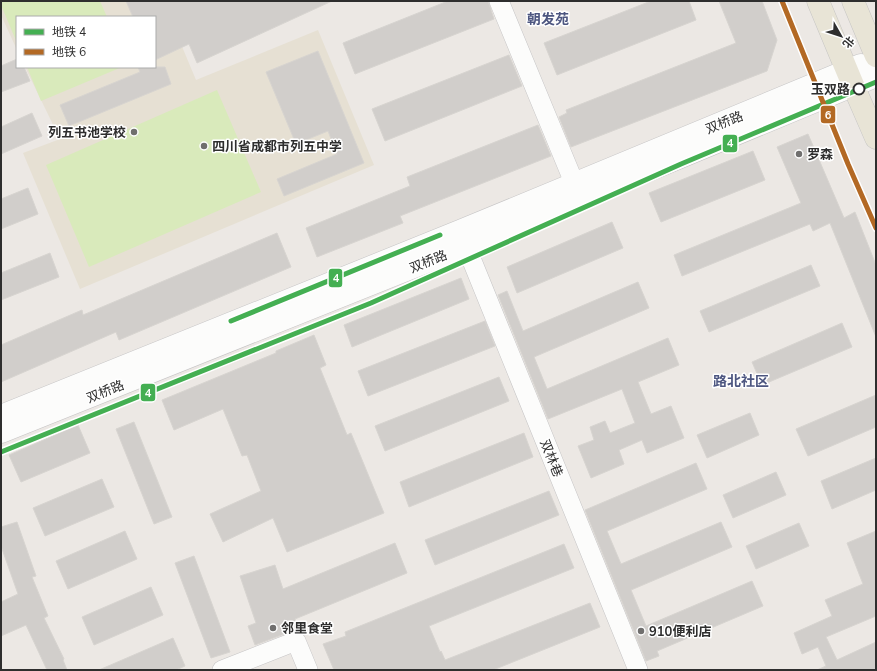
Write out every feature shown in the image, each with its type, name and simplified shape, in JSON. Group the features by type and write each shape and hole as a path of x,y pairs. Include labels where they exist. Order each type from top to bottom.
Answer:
{"main road":[{"path":"818,1 876,138"},
{"path":"853,1 876,56"},
{"path":"850,78 876,59"},
{"path":"850,78 876,76"},
{"name":"双桥路","path":"1,416 578,191 850,78"},
{"name":"双桥路","path":"1,432 466,246 578,191"}],"street":[{"path":"499,1 578,191"},
{"name":"双林巷","path":"466,246 638,670"},
{"path":"222,670 296,641 308,670"}],"shaded area":[{"name":"四川省成都市列五中学","path":"1,1 163,1 196,80 318,30 374,165 80,289 23,153 60,139 25,68 156,68 156,16 16,16 16,48 1,15"}],"green space":[{"path":"1,1 100,1 107,16 16,16 16,41 1,5"},
{"path":"27,68 120,68 41,101"},
{"path":"217,90 261,192 89,267 46,165"}],"building":[{"path":"126,1 332,1 197,63 189,44 156,60 156,16 133,16"},
{"path":"448,1 488,1 494,19 355,74 343,43"},
{"path":"651,1 689,1 696,20 557,75 544,43"},
{"path":"719,1 762,1 777,40 767,71 571,147 559,117 567,113 566,110 736,43"},
{"path":"318,51 364,163 284,196 277,179 337,154 328,131 296,144 266,72"},
{"path":"509,55 522,86 385,141 372,109"},
{"path":"16,59 16,68 24,68 30,81 1,92 1,66"},
{"path":"165,67 171,84 69,126 60,105 140,72 138,68"},
{"path":"32,113 42,136 1,154 1,127"},
{"path":"538,125 551,156 400,216 403,223 317,257 306,228 410,186 407,177"},
{"path":"808,134 844,218 855,212 876,265 876,337 830,223 813,231 810,224 682,276 674,255 801,203 777,147"},
{"path":"753,151 765,180 661,222 649,193"},
{"path":"28,188 38,214 1,229 1,199"},
{"path":"612,222 623,248 517,293 507,267"},
{"path":"277,233 291,267 119,340 116,332 1,382 1,345 82,310 83,315"},
{"path":"50,253 59,277 1,300 1,273"},
{"path":"811,265 820,286 709,332 700,311"},
{"path":"461,278 469,299 352,347 344,325"},
{"path":"638,282 649,308 534,357 547,389 668,338 679,365 638,382 651,414 671,406 684,438 647,453 642,440 619,450 624,464 591,478 578,446 594,440 590,427 605,421 610,433 635,423 622,389 548,419 498,295 507,291 523,331"},
{"path":"485,321 495,346 368,396 358,371"},
{"path":"842,323 852,347 762,385 752,362"},
{"path":"314,335 326,365 320,368 347,435 351,433 384,513 287,552 273,518 223,542 210,514 261,491 247,455 242,456 223,409 174,430 162,400 276,353 276,351"},
{"path":"499,377 509,401 385,451 375,426"},
{"path":"876,395 876,427 808,456 796,429"},
{"path":"750,413 759,435 707,458 697,435"},
{"path":"134,422 172,517 154,524 116,429"},
{"path":"78,425 90,453 21,482 9,455"},
{"path":"524,433 533,457 409,507 400,482"},
{"path":"876,458 876,490 832,509 821,481"},
{"path":"696,463 707,489 607,531 621,564 721,522 732,547 631,590 646,626 752,581 763,606 657,651 659,656 646,661 585,510"},
{"path":"776,472 786,495 733,518 723,495"},
{"path":"102,479 114,507 45,536 33,508"},
{"path":"549,491 559,515 435,565 425,540"},
{"path":"17,522 36,576 32,577 48,616 44,618 64,659 63,660 67,670 47,670 26,625 1,636 1,602 18,594 1,546 1,527"},
{"path":"799,523 809,546 756,569 746,546"},
{"path":"125,531 137,559 68,589 56,561"},
{"path":"876,531 876,616 826,637 837,660 876,642 876,670 817,670 826,666 818,647 802,654 794,633 832,616 825,600 863,584 847,543"},
{"path":"395,543 407,573 295,619 298,630 255,645 248,626 256,623 240,576 275,565 283,589"},
{"path":"564,544 574,568 429,626 440,652 441,651 445,660 590,603 600,627 493,670 334,670 323,644 346,636 345,632"},
{"path":"194,556 230,652 211,658 175,563"},
{"path":"151,587 163,615 94,645 82,617"},
{"path":"173,638 185,666 176,670 99,670"}],"metro line":[{"name":"6","path":"782,1 848,164 876,228"},
{"name":"4","path":"1,452 371,303 681,164 876,82"},
{"name":"4","path":"231,321 440,235"}],"place":[{"name":"玉双路","path":"859,89"},
{"name":"列五书池学校","path":"134,132"},
{"name":"四川省成都市列五中学","path":"204,146"},
{"name":"罗森","path":"799,154"},
{"name":"邻里食堂","path":"273,628"},
{"name":"910便利店","path":"641,631"}],"district":[{"name":"朝发苑","path":"548,19"},
{"name":"路北社区","path":"741,381"}]}
